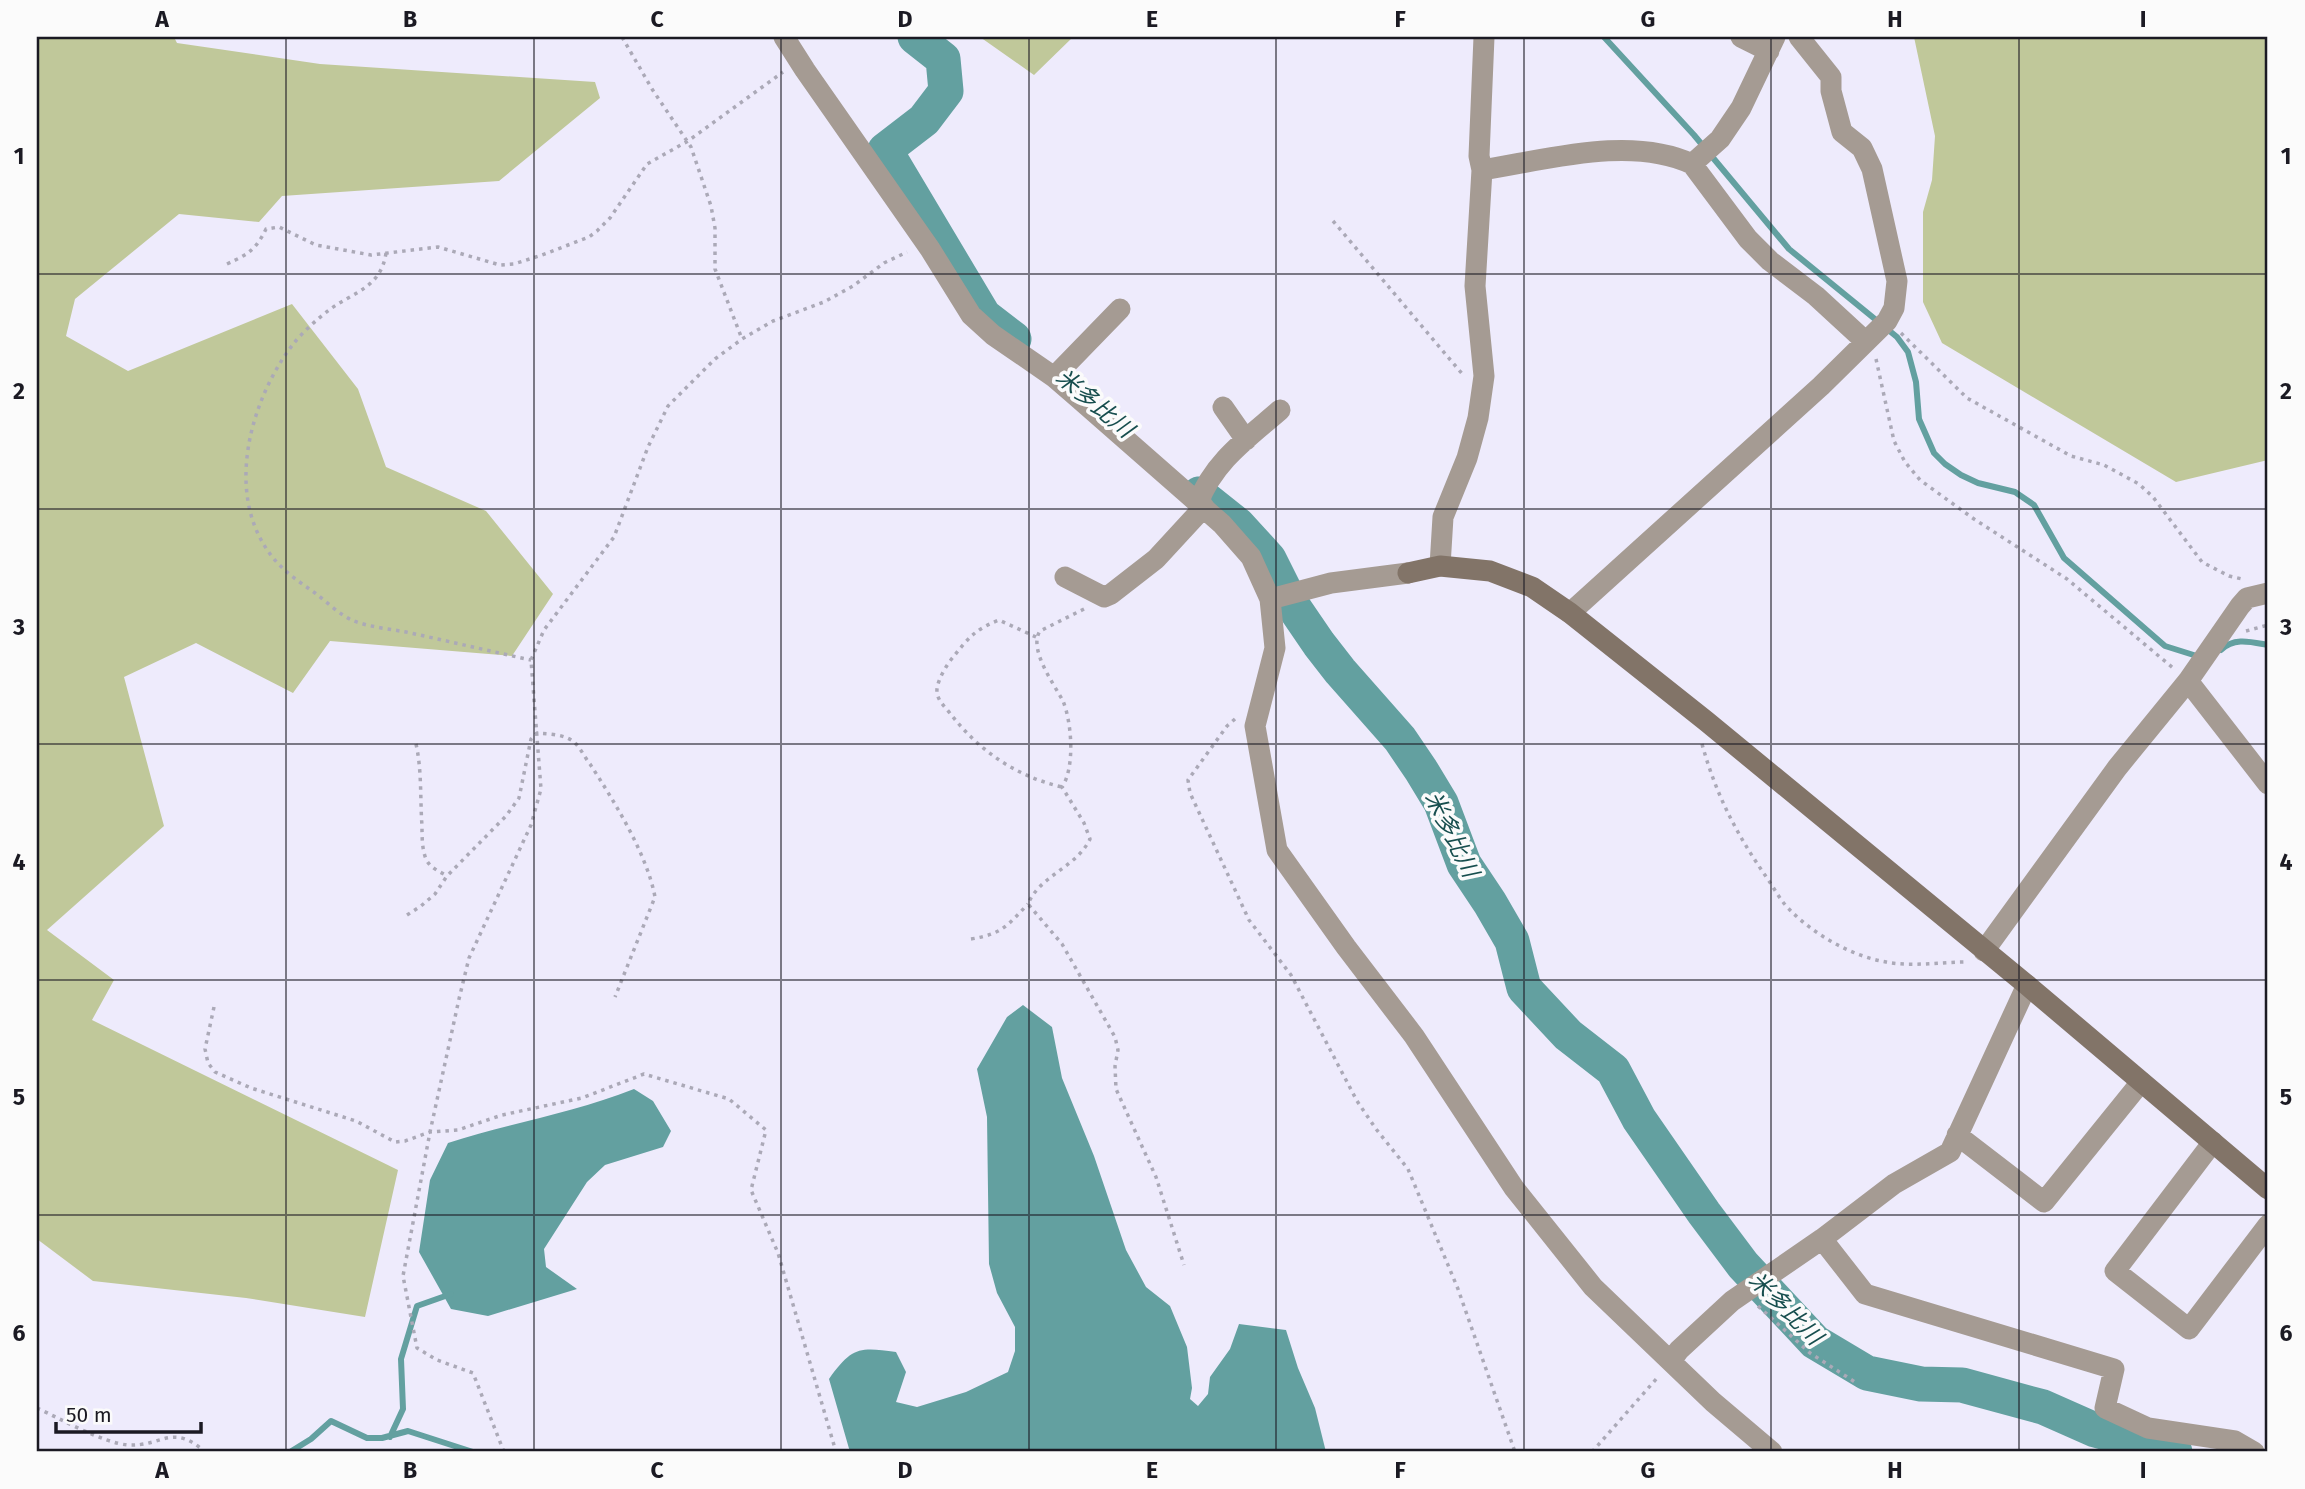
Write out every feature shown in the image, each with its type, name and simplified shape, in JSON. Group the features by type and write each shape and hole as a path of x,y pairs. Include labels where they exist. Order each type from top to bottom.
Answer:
{"street":[{"path":"784,37 926,243 971,315 993,335 1054,377 1222,524 1251,557 1270,599 1275,648 1255,726 1277,850 1414,1037 1514,1188 1593,1287 1713,1402 1772,1452"},
{"path":"1440,566 1443,517 1467,458 1478,418 1484,376 1475,286 1482,170 1479,156 1483,37"},
{"path":"1692,164 1720,139 1741,108 1772,44 1741,37"},
{"path":"1570,613 1821,386 1887,321 1894,308 1896,281 1872,169 1861,148 1842,132 1831,92 1831,77 1799,37"},
{"path":"1482,170 1607,150 1652,152 1679,158 1692,164 1748,239 1770,261 1816,296 1866,342"},
{"path":"1054,377 1121,309"},
{"path":"1223,407 1246,440"},
{"path":"1065,577 1104,597 1156,559 1201,505 1206,483 1228,456 1280,410"},
{"path":"1270,599 1331,583 1440,566 1490,571 1532,587 1570,613 1706,722 2027,985 2268,1189"},
{"path":"1984,951 2117,768 2188,681 2247,598 2259,587"},
{"path":"2188,681 2268,784"},
{"path":"1671,1362 1679,1350 1732,1301 1822,1239 1894,1184 1950,1152 2027,985"},
{"path":"1957,1135 2044,1202 2141,1082"},
{"path":"2213,1142 2115,1270 2189,1329 2268,1225"},
{"path":"1822,1239 1865,1294 2113,1369 2105,1408 2148,1428 2235,1441 2254,1452"}],"path":[{"path":"622,37 652,89 688,141 711,206 715,228 715,269 742,339"},
{"path":"227,264 247,255 256,247 266,229 279,227 316,245 371,255 438,247 500,265 542,256 589,237 597,231 610,218 647,164 688,141 798,60"},
{"path":"1333,221 1481,396"},
{"path":"504,1452 473,1373 437,1360 417,1348 403,1276 430,1132 469,958 515,860 537,807 541,789 531,660 544,630 614,537 648,447 668,406 715,359 742,339 773,321 824,302 853,286 884,263 926,243"},
{"path":"386,253 385,262 373,283 328,310 296,341 264,392 246,465 246,492 251,517 267,551 285,570 353,621 531,660"},
{"path":"1887,321 1967,398 2062,452 2104,465 2139,484 2203,562 2229,576 2259,587"},
{"path":"1866,342 1874,347 1894,441 1905,462 1920,480 1974,519 2067,579 2188,681"},
{"path":"1062,788 1067,780 1071,756 1070,737 1064,704 1037,648 1036,637 1040,631 1072,617 1104,597"},
{"path":"971,939 992,935 1003,929 1028,904 1039,887 1084,852 1090,839 1084,823 1062,788 1042,783 1006,766 963,730 938,698 937,687 948,663 982,626 999,620 1036,637"},
{"path":"1258,716 1240,715 1227,726 1188,780 1190,793 1249,920 1291,975 1357,1101 1408,1168 1458,1289 1515,1452"},
{"path":"1706,722 1699,732 1725,811 1738,835 1788,908 1809,926 1862,956 1886,962 1910,965 1976,961 1984,951"},
{"path":"407,915 435,894 447,876 506,816 519,798 531,738 537,733 559,736 575,742 624,821 653,886 655,897 615,997"},
{"path":"416,744 420,763 423,847 427,861 434,869 447,876"},
{"path":"1028,904 1062,944 1115,1037 1118,1050 1115,1066 1116,1089 1157,1177 1184,1265"},
{"path":"214,1007 205,1049 208,1063 215,1072 251,1088 356,1121 395,1142 430,1132 458,1130 502,1115 582,1098 644,1074 729,1099 766,1130 751,1190 778,1253 836,1452"},
{"path":"1744,1292 1810,1353 1857,1384"},
{"path":"1592,1452 1671,1362"},
{"path":"37,1408 125,1445 143,1445 170,1436 186,1438 205,1452"}],"shaded area":[{"path":"37,37 174,37 177,43 320,64 595,82 600,98 499,181 282,196 259,222 179,214 75,299 66,336 128,371 292,304 358,389 386,467 486,511 553,594 512,656 330,641 293,693 196,643 124,677 164,826 47,930 114,980 92,1020 398,1170 365,1317 246,1298 93,1281 37,1239"},
{"path":"980,37 1073,37 1034,75"},
{"path":"1914,37 2268,37 2268,460 2176,482 1942,343 1923,302 1923,212 1932,180 1935,136"},
{"path":"1023,1005 1052,1027 1062,1078 1094,1156 1126,1250 1146,1287 1170,1306 1187,1347 1192,1388 1190,1399 1198,1406 1208,1394 1210,1377 1230,1349 1239,1324 1286,1330 1315,1408 1326,1452 850,1452 829,1379 851,1355 865,1350 896,1352 906,1372 896,1402 917,1407 966,1392 1008,1372 1015,1351 1015,1327 997,1293 989,1264 987,1117 977,1069 1007,1017"},
{"path":"634,1089 653,1101 671,1131 663,1147 605,1165 587,1182 544,1249 546,1267 577,1289 488,1316 451,1309 419,1252 430,1180 448,1143 588,1105"}],"waterway":[{"name":"米多比川","path":"915,37 943,59 946,91 924,120 885,150 984,316 1014,339"},
{"path":"1604,37 1694,135 1789,249 1897,337 1908,352 1916,382 1919,419 1934,453 1961,475 1978,483 2015,492 2034,505 2064,558 2165,646 2200,657"},
{"name":"米多比川","path":"1199,494 1238,525 1269,559 1291,603 1319,644 1400,739 1421,770 1441,803 1464,864 1512,941 1524,988 1568,1035 1613,1070 1639,1119 1704,1213 1743,1265 1815,1342 1867,1373 1921,1384 1962,1385 2043,1407 2095,1430 2175,1452"},
{"path":"2221,650 2237,642 2268,645"},
{"path":"390,1437 403,1409 401,1359 417,1306 451,1294"},
{"path":"290,1452 311,1439 331,1421 367,1438 382,1438 408,1431 473,1452"}]}
